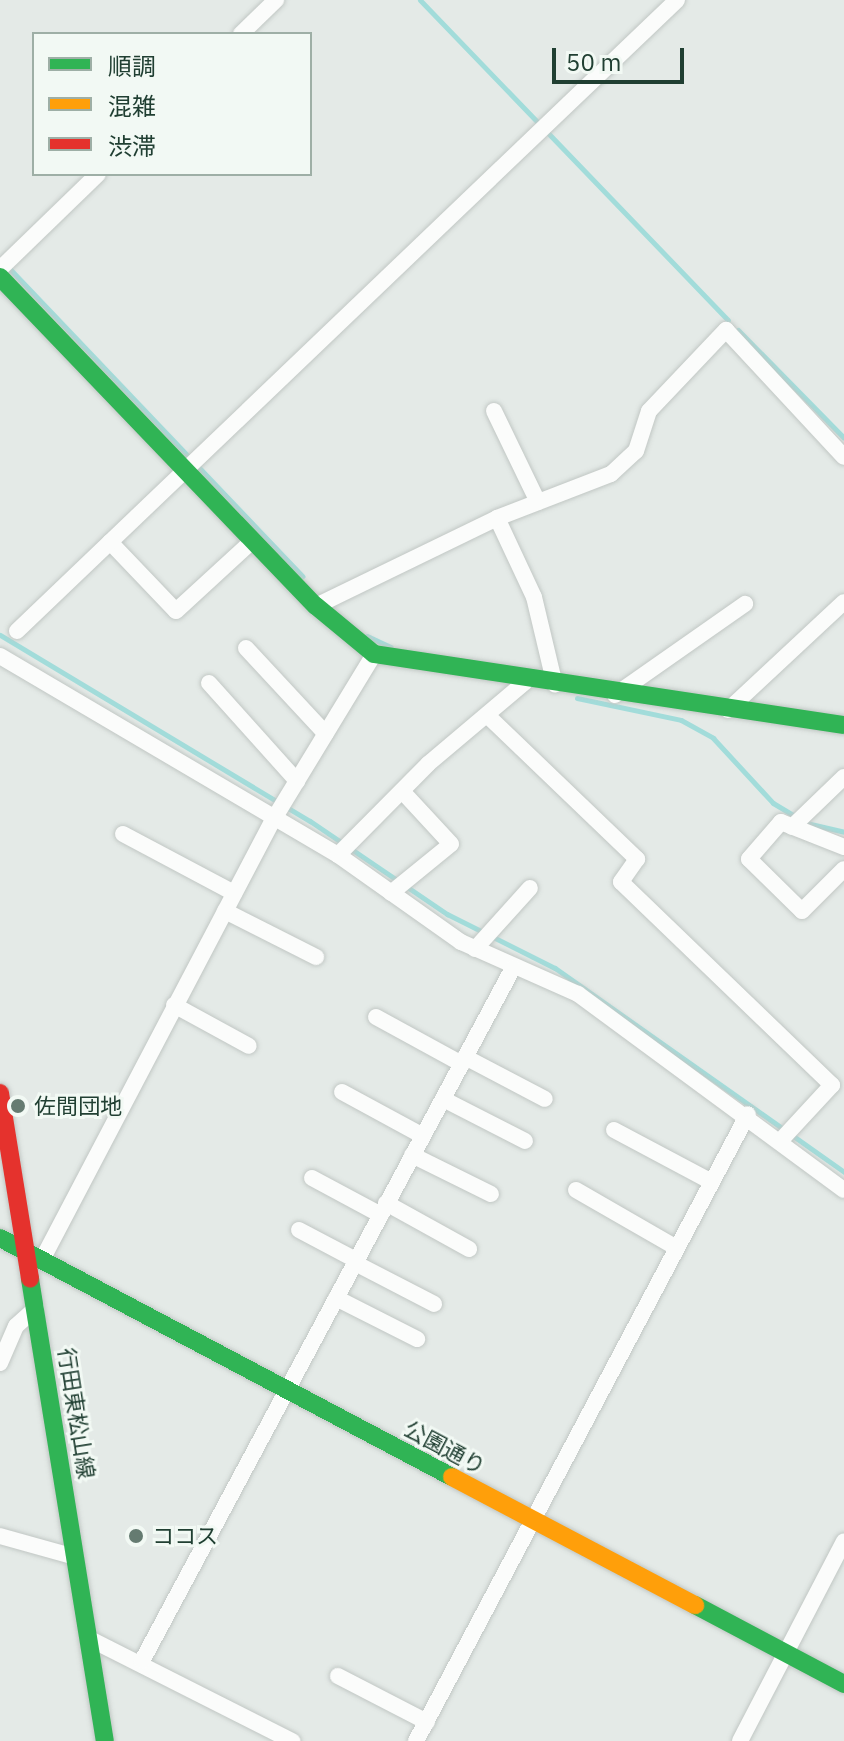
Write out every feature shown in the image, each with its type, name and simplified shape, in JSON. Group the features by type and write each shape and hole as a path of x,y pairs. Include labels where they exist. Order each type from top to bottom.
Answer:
{"street":[{"path":"243,32 276,0"},
{"path":"17,631 555,122 677,0"},
{"path":"0,269 96,176"},
{"path":"0,277 252,541 317,606 374,654 557,687 844,725"},
{"path":"317,606 497,518 620,467 636,451 649,411 726,330 844,457"},
{"path":"494,411 538,502"},
{"path":"497,518 534,597 557,687"},
{"path":"110,542 176,611 252,541"},
{"path":"728,710 844,602"},
{"path":"615,695 745,604"},
{"path":"246,648 326,734"},
{"path":"35,1253 275,817 374,654"},
{"path":"0,656 338,855 475,949 578,994 666,1065 783,1138 844,1190"},
{"path":"338,855 402,791 490,718 525,682"},
{"path":"209,683 297,781"},
{"path":"490,718 637,859 621,882 832,1085"},
{"path":"792,827 844,777"},
{"path":"391,893 451,844 402,791"},
{"path":"844,847 781,822 749,859 802,911 844,869"},
{"path":"123,834 234,893"},
{"path":"475,949 530,888"},
{"path":"225,911 316,957"},
{"path":"142,1661 513,968"},
{"path":"174,1005 249,1046"},
{"path":"376,1017 545,1099"},
{"path":"783,1138 844,1070"},
{"path":"342,1092 423,1136"},
{"name":"行田東松山線","path":"0,1093 35,1253 36,1308 105,1741"},
{"path":"443,1099 525,1141"},
{"path":"416,1741 748,1114"},
{"path":"614,1130 712,1182"},
{"path":"412,1155 491,1194"},
{"path":"312,1178 469,1249"},
{"path":"576,1190 677,1248"},
{"path":"299,1230 434,1304"},
{"name":"公園通り","path":"0,1238 35,1253 286,1390 844,1684"},
{"path":"336,1298 417,1339"},
{"path":"0,1363 16,1326 36,1308"},
{"path":"0,1536 75,1557"},
{"path":"740,1741 782,1652 844,1541"},
{"path":"88,1638 142,1661 292,1741"},
{"path":"338,1676 427,1722"}],"waterway":[{"path":"420,0 728,320"},
{"path":"8,267 302,576"},
{"path":"738,330 844,438"},
{"path":"0,635 310,821 447,914 555,968 844,1172"},
{"path":"367,636 391,647"},
{"path":"577,698 681,720 713,738 773,803 798,818"},
{"path":"806,823 844,832"}],"traffic: fast":[{"path":"0,277 316,606 374,654 844,725"},
{"path":"0,1238 452,1477"},
{"path":"30,1279 105,1741"},
{"path":"695,1605 844,1684"}],"traffic: slow":[{"path":"452,1477 695,1605"}],"traffic: jam":[{"path":"0,1093 30,1279"}],"place":[{"name":"佐間団地","path":"18,1106"},
{"name":"ココス","path":"136,1536"}]}
